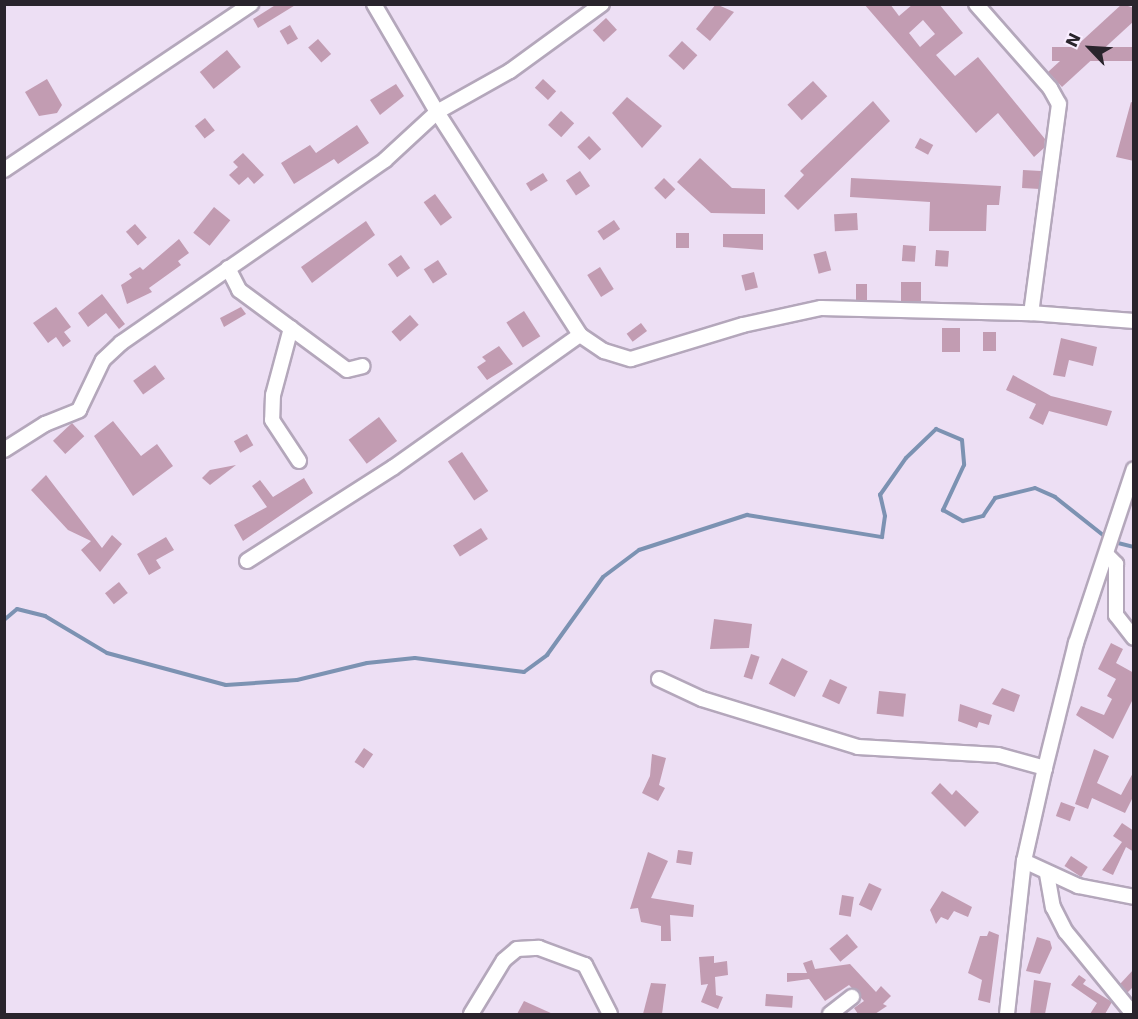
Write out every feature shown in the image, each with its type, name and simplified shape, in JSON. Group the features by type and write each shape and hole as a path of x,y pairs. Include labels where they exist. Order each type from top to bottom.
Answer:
{"street":[{"path":"4,170 251,4"},
{"path":"374,4 437,112 580,335 604,351 631,359 743,325 821,308 1031,313 1134,321"},
{"path":"4,450 79,410 103,360 228,268 385,160 437,112 510,71 602,4"},
{"path":"976,4 1050,88 1059,104 1031,313"},
{"path":"228,268 239,290 346,370 363,366"},
{"path":"291,328 273,395 272,420 299,461"},
{"path":"247,561 394,467 580,335"},
{"path":"1006,1014 1024,861 1045,768 1076,643 1116,529 1134,469"},
{"path":"1108,550 1116,564 1116,615 1134,638"},
{"path":"659,679 702,699 858,747 998,755 1045,768"},
{"path":"1024,861 1047,874 1134,897"},
{"path":"1047,874 1053,907 1065,932 1133,1014"},
{"path":"471,1014 504,960 517,949 539,948 585,965 610,1014"},
{"path":"830,1014 852,997"}],"building":[{"path":"277,4 297,4 258,28 253,19"},
{"path":"716,4 734,12 710,41 696,29"},
{"path":"864,4 890,4 899,16 913,4 939,4 963,33 936,55 955,76 978,57 1045,139 1044,148 1034,157 998,113 976,133","holes":["923,20 935,34 920,47 909,33"]},
{"path":"1122,4 1134,8 1134,21 1062,87 1048,72"},
{"path":"606,18 617,30 604,42 593,30"},
{"path":"290,25 298,39 288,45 280,31"},
{"path":"318,39 331,54 321,63 308,48"},
{"path":"682,41 697,55 684,70 668,56"},
{"path":"1052,47 1134,47 1134,61 1052,61"},
{"path":"227,50 241,67 214,89 200,72"},
{"path":"47,79 62,105 57,113 39,116 25,92"},
{"path":"543,79 556,91 548,100 535,88"},
{"path":"813,81 827,96 802,120 787,105"},
{"path":"396,84 404,96 380,115 370,100"},
{"path":"627,97 662,126 642,148 612,113"},
{"path":"873,101 890,121 798,210 784,196 804,175 800,171"},
{"path":"1131,102 1134,103 1134,161 1116,157"},
{"path":"561,111 574,123 561,137 548,125"},
{"path":"205,118 215,131 205,139 195,126"},
{"path":"357,125 369,143 338,164 334,159 294,184 281,163 310,145 316,153"},
{"path":"589,136 601,149 590,160 577,147"},
{"path":"920,138 933,145 928,155 915,148"},
{"path":"243,153 264,175 254,184 248,177 239,185 229,175 238,167 233,162"},
{"path":"700,158 732,188 765,189 765,214 711,213 677,182"},
{"path":"1023,170 1041,171 1040,189 1022,188"},
{"path":"580,171 590,186 576,195 566,181"},
{"path":"543,173 548,181 531,191 526,184"},
{"path":"664,178 675,189 665,199 654,188"},
{"path":"851,178 1001,186 999,205 987,205 986,231 929,231 930,202 850,197"},
{"path":"435,194 452,217 441,226 424,202"},
{"path":"214,207 230,220 210,246 193,233"},
{"path":"857,213 858,230 835,231 834,214"},
{"path":"614,220 620,229 604,240 597,231"},
{"path":"366,221 375,235 312,283 301,267"},
{"path":"135,224 147,238 138,245 126,232"},
{"path":"676,233 689,233 689,248 676,248"},
{"path":"723,234 763,234 763,250 723,247"},
{"path":"179,239 189,253 178,261 181,265 149,288 152,292 127,304 121,285 132,278 129,274 140,267 143,270"},
{"path":"903,245 916,246 915,262 902,261"},
{"path":"936,250 949,251 948,267 935,266"},
{"path":"826,251 831,270 819,274 813,254"},
{"path":"401,255 410,268 397,277 388,264"},
{"path":"438,260 447,274 433,284 424,269"},
{"path":"600,267 614,289 601,297 587,275"},
{"path":"754,272 758,288 745,291 741,275"},
{"path":"901,282 921,282 921,301 901,301"},
{"path":"856,284 867,284 867,300 856,300"},
{"path":"102,294 125,324 119,329 106,313 88,327 78,313"},
{"path":"56,307 71,327 64,332 71,341 63,347 56,337 48,343 33,323"},
{"path":"241,307 246,314 224,327 220,318"},
{"path":"524,311 540,336 523,348 506,322"},
{"path":"410,315 419,325 400,341 391,332"},
{"path":"641,323 647,331 633,342 627,334"},
{"path":"942,328 960,328 960,352 942,352"},
{"path":"983,332 996,332 996,351 983,351"},
{"path":"1061,338 1097,347 1093,366 1069,360 1065,377 1053,375"},
{"path":"499,346 513,364 487,380 477,367 486,361 482,357"},
{"path":"155,365 165,379 143,395 133,381"},
{"path":"1013,375 1051,396 1112,411 1107,426 1049,411 1043,425 1029,418 1036,404 1006,390"},
{"path":"379,417 397,441 367,464 349,440"},
{"path":"113,421 141,456 157,444 173,466 133,496 94,436"},
{"path":"72,423 84,436 65,454 53,441"},
{"path":"247,434 253,445 240,453 234,441"},
{"path":"462,452 488,491 474,500 448,462"},
{"path":"236,465 210,485 202,478 210,470"},
{"path":"46,475 102,548 112,535 122,544 100,572 81,550 91,541 68,530 31,490"},
{"path":"304,478 313,493 243,541 234,525 267,507 252,486 260,480 273,497"},
{"path":"481,528 488,539 460,557 453,545"},
{"path":"166,537 174,550 156,560 161,568 149,575 137,554"},
{"path":"119,582 128,593 114,604 105,593"},
{"path":"714,619 752,624 749,648 710,649"},
{"path":"1111,643 1123,649 1116,663 1134,673 1134,697 1113,739 1076,715 1081,706 1104,715 1112,699 1107,696 1116,679 1098,669"},
{"path":"751,654 760,657 752,680 744,677"},
{"path":"782,658 808,671 795,697 769,684"},
{"path":"830,679 847,687 839,704 822,696"},
{"path":"1002,688 1020,695 1014,712 992,704"},
{"path":"879,691 906,694 903,717 877,714"},
{"path":"960,704 992,715 989,725 979,722 977,728 958,721"},
{"path":"364,748 373,754 364,768 354,762"},
{"path":"1094,749 1109,756 1097,783 1121,795 1134,771 1134,795 1125,813 1092,798 1088,809 1075,804"},
{"path":"652,754 666,758 659,785 665,788 658,801 642,793 650,776"},
{"path":"940,783 952,795 956,790 979,812 965,827 931,793"},
{"path":"1061,802 1075,807 1070,821 1056,816"},
{"path":"1122,823 1134,831 1134,852 1126,847 1113,875 1102,870 1122,842 1113,836"},
{"path":"678,850 693,852 691,865 676,863"},
{"path":"648,852 668,861 651,898 694,905 693,917 670,915 671,941 661,941 661,926 641,922 638,908 630,909"},
{"path":"1071,856 1088,867 1081,877 1064,866"},
{"path":"869,883 882,889 872,911 859,905"},
{"path":"942,891 972,907 968,917 954,911 948,920 941,917 936,924 930,910"},
{"path":"842,895 854,897 851,917 839,915"},
{"path":"989,931 999,935 990,1003 978,1000 982,980 968,973 980,936 987,936"},
{"path":"847,934 858,947 840,962 829,949"},
{"path":"1037,937 1050,941 1052,948 1040,974 1026,971"},
{"path":"714,956 714,963 727,961 728,975 715,977 716,995 723,997 718,1009 701,1002 708,984 701,985 699,957"},
{"path":"812,960 815,969 850,964 876,992 881,986 891,996 883,1004 887,1006 875,1014 858,1014 854,1008 864,1001 849,985 825,1001 809,979 787,982 787,973 807,973 803,963"},
{"path":"1134,969 1134,986 1127,993 1120,984"},
{"path":"1079,975 1086,980 1083,984 1112,1002 1105,1014 1090,1014 1097,1003 1071,985"},
{"path":"1034,980 1051,983 1045,1014 1030,1014"},
{"path":"651,983 666,984 662,1014 643,1014"},
{"path":"766,994 793,996 792,1008 765,1006"},
{"path":"524,1001 553,1014 517,1014"}],"waterway":[{"path":"4,620 17,609 45,616 107,653 226,685 297,680 367,663 415,658 524,672 547,655 603,577 639,550 747,515 882,537 885,516 880,495 906,458 936,429 962,440 964,465 943,510 963,521 983,516 995,498 1035,488 1055,497 1108,539"},
{"path":"1114,542 1134,547"}]}
